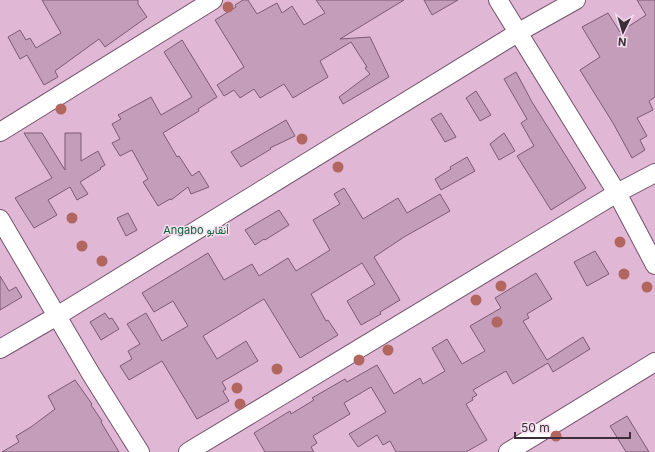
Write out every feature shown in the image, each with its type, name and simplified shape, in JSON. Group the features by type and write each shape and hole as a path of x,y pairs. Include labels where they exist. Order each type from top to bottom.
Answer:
{"street":[{"path":"0,132 213,0"},
{"path":"498,0 617,193 655,265"},
{"path":"0,349 57,316 519,32 576,0"},
{"path":"188,452 617,193 655,173"},
{"path":"0,219 140,452"},
{"path":"508,452 655,362"}],"building":[{"path":"42,0 138,0 138,4 147,17 105,47 99,39 55,71 58,77 44,85 27,55 20,59 8,37 20,30 26,40 30,38 36,48 61,33"},
{"path":"243,0 248,0 257,14 277,3 282,13 292,6 304,25 325,13 316,0 404,0 340,39 370,37 389,77 343,104 339,97 370,74 365,68 367,67 351,42 320,61 328,77 293,98 284,84 260,98 254,89 240,98 234,90 224,96 217,85 244,67 215,20 236,7 235,5"},
{"path":"424,0 458,0 432,15"},
{"path":"637,0 655,0 655,97 649,101 653,110 637,118 647,136 640,140 645,150 632,158 613,123 580,70 600,57 582,27 608,13 620,32 646,15"},
{"path":"182,40 217,97 198,109 199,111 163,133 177,157 179,156 192,176 199,171 209,187 191,194 188,187 171,200 170,199 158,206 143,182 148,179 132,150 120,156 112,143 120,139 112,124 121,119 118,115 151,97 161,115 192,97 164,52"},
{"path":"516,72 532,102 586,188 551,210 517,156 534,146 521,123 527,119 504,79"},
{"path":"476,91 491,115 480,121 466,98"},
{"path":"441,113 456,137 445,142 431,119"},
{"path":"286,120 295,136 270,148 271,149 241,167 231,152"},
{"path":"24,133 42,133 65,170 65,133 81,133 81,161 98,151 105,165 80,182 88,194 77,200 70,187 48,200 57,215 34,228 15,198 52,178"},
{"path":"504,133 515,151 499,160 490,144"},
{"path":"467,157 475,171 441,190 435,179 451,169 450,167"},
{"path":"344,188 363,219 398,198 407,213 440,194 450,211 404,237 374,257 400,300 380,312 381,314 361,325 347,301 375,284 362,263 311,294 326,321 328,320 338,335 300,358 264,299 203,336 217,359 246,341 258,361 222,382 226,389 223,391 229,401 197,419 162,361 129,380 120,366 132,359 128,351 140,344 127,324 146,313 162,341 188,326 173,301 154,312 142,293 208,253 224,280 252,264 259,276 288,258 296,271 330,250 313,220 340,204 334,194"},
{"path":"279,210 289,225 255,245 245,230"},
{"path":"128,213 137,230 126,236 117,218"},
{"path":"595,251 609,274 587,286 574,262"},
{"path":"536,273 552,299 527,314 529,318 523,321 547,360 583,337 590,349 553,372 548,363 513,384 506,371 473,390 477,395 472,398 473,400 466,404 487,440 466,452 396,452 390,441 383,445 377,435 358,447 349,434 386,412 371,387 344,403 350,414 313,436 317,443 311,447 314,452 265,452 254,433 290,411 291,414 314,400 312,398 345,379 347,382 377,365 394,394 420,378 423,384 445,371 432,348 447,339 462,364 485,351 470,326 501,308 495,298"},
{"path":"0,276 9,291 16,287 22,297 0,310"},
{"path":"105,313 109,319 112,318 119,329 101,340 90,322"},
{"path":"75,380 92,404 91,405 102,421 101,422 119,452 2,452 19,442 16,436 55,409 48,396"},
{"path":"627,416 649,452 626,452 610,426"}],"district":[{"name":"Angabo أنقابو","path":"196,230"}]}
